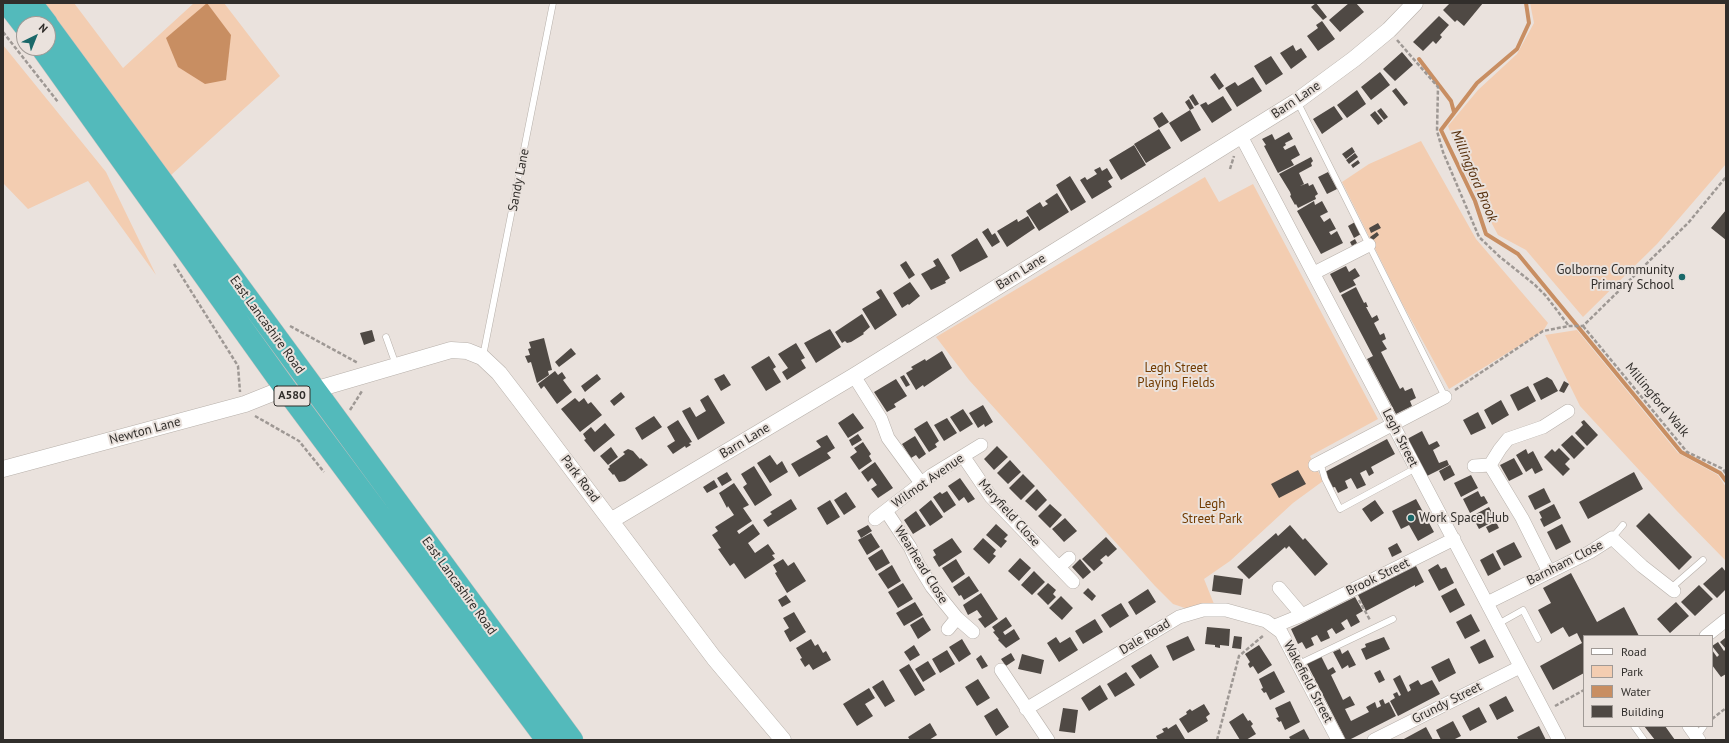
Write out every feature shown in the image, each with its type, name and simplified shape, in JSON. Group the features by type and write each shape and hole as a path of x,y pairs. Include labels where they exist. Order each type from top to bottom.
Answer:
{"highway":[{"path":"7,3 17,16"},
{"name":"East Lancashire Road","path":"30,3 40,16"},
{"name":"East Lancashire Road","path":"56,37 572,740"},
{"name":"East Lancashire Road","path":"48,56 285,388 547,740"}],"street":[{"name":"Barn Lane","path":"612,520 854,376 1297,101 1354,59 1388,30 1415,3"},
{"name":"Legh Street","path":"1241,136 1559,740"},
{"path":"1314,273 1369,245"},
{"name":"Park Road","path":"314,390 451,350 467,351 482,357 499,373 612,520 714,658 783,740"},
{"path":"854,376 881,419 888,438 921,483"},
{"name":"Newton Lane","path":"3,470 244,404 285,388"},
{"path":"1317,464 1445,397"},
{"path":"1490,465 1508,439 1550,424 1568,411"},
{"name":"Wilmot Avenue","path":"875,519 921,483 981,445"},
{"name":"Maryfield Close","path":"963,456 991,497 1073,582"},
{"path":"1474,466 1490,465"},
{"path":"1490,465 1519,513 1549,572"},
{"name":"Wearhead Close","path":"886,511 904,537 932,587 957,618 973,632"},
{"name":"Barnham Close","path":"1487,603 1590,552 1612,538 1642,566 1673,589"},
{"name":"Brook Street","path":"1275,626 1302,615 1454,539"},
{"path":"1059,567 1069,558"},
{"path":"1279,588 1302,615"},
{"name":"Dale Road","path":"1026,709 1167,623 1192,613 1203,610 1226,610 1266,621 1275,626"},
{"path":"948,629 957,618"},
{"path":"1707,635 1726,620"},
{"name":"Wakefield Street","path":"1275,626 1281,632 1299,664 1338,740"},
{"name":"Grundy Street","path":"1374,740 1520,667"},
{"path":"1001,670 1048,740"}],"lane":[{"name":"Sandy Lane","path":"482,357 554,3"},
{"path":"1297,101 1445,397"},
{"path":"386,337 396,366"},
{"path":"1317,464 1340,509 1416,468"},
{"path":"1612,538 1624,525"},
{"path":"1673,589 1703,560"},
{"path":"1498,624 1523,610 1538,639"},
{"path":"1299,664 1393,618"},
{"path":"1635,727 1644,740"}],"path":[{"path":"1388,30 1438,87 1437,131 1443,152 1479,236 1500,257 1535,285 1546,296 1568,326"},
{"path":"3,32 59,104"},
{"path":"1445,397 1543,331 1568,326 1583,326 1689,222 1726,177"},
{"path":"171,260 238,366 239,392 244,404"},
{"path":"286,324 375,373"},
{"name":"Millingford Walk","path":"1583,326 1687,452 1723,469 1726,474"},
{"path":"1353,589 1374,628"},
{"path":"1217,740 1239,656 1275,626"},
{"path":"1544,712 1583,691"},
{"path":"1713,718 1726,708"}],"green space":[{"path":"38,3 74,3 123,68 194,3 224,3 280,76 170,176 56,27 56,16 48,16"},
{"path":"1530,3 1726,3 1726,164 1657,244 1583,317 1526,250 1498,235 1468,179 1448,126 1478,90 1517,54 1534,23"},
{"path":"3,45 106,172 156,275 88,181 28,209 3,183"},
{"path":"1421,141 1476,239 1548,323 1543,331 1449,389 1402,303 1342,182 1369,164"},
{"name":"Legh Street Playing Fields","path":"1205,177 1219,202 1253,184 1378,419 1310,456 1323,481 1293,503 1230,561 1204,579 1214,604 1191,610 1173,604 1155,586 969,380 936,337"},
{"path":"1577,330 1678,453 1718,475 1726,487 1726,561 1676,510 1580,406 1545,335"}],"water":[{"path":"207,3 231,35 226,80 205,84 178,67 166,38"}],"building":[{"path":"1316,3 1327,17 1323,20 1311,7"},
{"path":"1349,3 1356,3 1364,12 1340,32 1329,20"},
{"path":"1450,3 1483,3 1464,26 1457,20 1455,22 1443,10"},
{"path":"1439,16 1449,25 1440,35 1442,37 1436,44 1433,41 1423,51 1413,42"},
{"path":"1322,21 1335,39 1318,51 1307,36 1318,28 1316,25"},
{"path":"1293,45 1296,51 1301,48 1307,57 1291,69 1280,53"},
{"path":"1402,52 1413,65 1395,81 1383,69"},
{"path":"1271,56 1283,74 1266,85 1254,66"},
{"path":"1380,72 1390,85 1371,100 1361,87"},
{"path":"1215,73 1224,86 1219,90 1210,77"},
{"path":"1253,77 1262,91 1237,107 1225,88 1235,82 1238,86"},
{"path":"1396,88 1408,103 1404,106 1392,91"},
{"path":"1357,90 1366,104 1347,118 1337,105"},
{"path":"1193,94 1199,104 1195,106 1189,97"},
{"path":"1223,96 1232,110 1212,123 1200,105 1206,102 1208,105"},
{"path":"1189,99 1194,108 1190,110 1185,102"},
{"path":"1334,106 1343,119 1322,134 1313,119"},
{"path":"1381,108 1388,117 1384,120 1377,111"},
{"path":"1190,110 1201,130 1181,142 1169,123"},
{"path":"1375,111 1383,121 1378,125 1370,115"},
{"path":"1162,112 1169,122 1159,128 1153,118"},
{"path":"1159,129 1171,148 1146,163 1134,144"},
{"path":"1289,132 1293,139 1285,143 1286,145 1283,147 1285,150 1295,145 1300,155 1291,160 1294,165 1278,173 1262,139 1272,134 1275,140"},
{"path":"1134,145 1146,165 1121,180 1109,160"},
{"path":"1352,147 1355,152 1346,159 1342,154"},
{"path":"1355,153 1358,157 1349,164 1346,160"},
{"path":"1311,157 1313,161 1311,163 1312,166 1299,173 1304,184 1300,186 1308,183 1309,186 1313,184 1318,194 1315,196 1316,199 1298,208 1279,174"},
{"path":"1358,160 1360,163 1353,168 1351,165"},
{"path":"1100,167 1102,171 1107,168 1113,178 1108,181 1112,187 1092,199 1080,180 1085,177 1087,180 1097,174 1094,170"},
{"path":"1328,172 1337,189 1327,194 1318,177"},
{"path":"1070,176 1086,202 1071,211 1056,185"},
{"path":"1057,193 1069,212 1039,231 1026,211 1040,202 1043,207 1048,204 1045,201"},
{"path":"1314,201 1315,205 1322,201 1328,212 1320,216 1324,222 1330,218 1336,229 1329,232 1331,235 1337,231 1343,243 1321,254 1297,211"},
{"path":"1726,210 1726,240 1711,228"},
{"path":"1028,216 1035,228 1007,247 997,231 1017,219 1018,222"},
{"path":"1355,222 1361,234 1354,238 1348,226"},
{"path":"1378,223 1381,228 1371,233 1369,228"},
{"path":"988,228 992,235 995,233 1000,242 992,247 982,232"},
{"path":"1377,232 1379,235 1372,241 1370,237"},
{"path":"977,238 988,257 960,272 951,255"},
{"path":"1355,239 1357,243 1352,246 1350,242"},
{"path":"938,258 950,278 945,281 946,283 931,290 921,274 936,266 933,261"},
{"path":"906,261 915,275 909,279 900,265"},
{"path":"1346,266 1349,272 1355,268 1360,276 1353,280 1356,285 1340,293 1330,274"},
{"path":"910,282 920,296 909,305 908,304 902,308 893,293"},
{"path":"1356,287 1364,303 1366,302 1368,307 1366,307 1372,318 1377,315 1379,320 1374,323 1380,335 1384,333 1386,339 1382,341 1387,349 1381,352 1400,389 1403,387 1405,391 1412,388 1416,398 1410,401 1412,406 1396,414 1367,359 1373,356 1341,295"},
{"path":"881,289 897,315 875,330 862,309 880,298 876,292"},
{"path":"862,314 870,327 863,333 864,334 851,342 847,343 845,341 842,343 835,332"},
{"path":"830,329 841,347 816,363 804,343"},
{"path":"372,330 375,341 364,345 360,333"},
{"path":"544,338 552,370 548,371 549,375 537,383 531,362 528,363 525,356 530,355 528,349 531,348 529,342"},
{"path":"796,343 805,358 801,360 806,368 787,380 782,372 788,368 778,354"},
{"path":"571,348 576,354 559,367 555,362"},
{"path":"942,351 952,368 924,387 923,385 916,390 906,373 913,369 911,367 925,359 926,361"},
{"path":"769,356 776,367 773,369 781,382 766,391 751,367"},
{"path":"555,371 558,375 562,372 566,378 563,380 572,392 557,404 544,386 541,389 538,384"},
{"path":"597,374 601,379 585,392 581,386"},
{"path":"724,374 731,385 721,391 714,379"},
{"path":"904,375 910,385 906,387 900,377"},
{"path":"1547,377 1552,380 1558,391 1541,400 1533,384"},
{"path":"896,379 907,396 894,404 896,407 887,412 874,392"},
{"path":"1564,381 1569,384 1564,393 1559,391"},
{"path":"1528,386 1536,401 1518,411 1510,395"},
{"path":"621,392 625,397 614,406 610,401"},
{"path":"708,395 725,423 698,440 682,411 690,407 696,417 706,411 700,400"},
{"path":"575,398 579,402 584,398 588,404 591,402 602,415 580,432 561,409"},
{"path":"1501,400 1509,415 1492,425 1484,410"},
{"path":"983,405 993,422 985,427 984,424 978,428 969,413"},
{"path":"963,409 973,424 960,432 950,417"},
{"path":"1478,412 1486,428 1471,435 1463,420"},
{"path":"853,413 864,428 848,438 838,423"},
{"path":"654,416 662,427 642,440 635,428"},
{"path":"947,418 957,433 944,441 934,425"},
{"path":"678,420 692,442 689,443 691,445 686,448 685,446 673,454 667,446 675,441 667,427"},
{"path":"1584,420 1598,435 1587,446 1575,433 1583,425 1581,422"},
{"path":"927,421 939,441 935,444 937,447 929,452 914,429"},
{"path":"605,423 615,435 594,452 584,440 586,439 583,434 591,427 595,432"},
{"path":"1422,431 1429,445 1437,441 1440,446 1433,450 1439,463 1447,460 1449,465 1427,476 1407,439"},
{"path":"858,434 862,440 852,446 849,440"},
{"path":"827,435 835,448 827,453 831,458 799,477 791,464 821,447 816,441"},
{"path":"1572,435 1585,448 1574,459 1561,445"},
{"path":"915,436 926,454 919,459 916,455 911,458 902,444"},
{"path":"1387,439 1395,454 1371,467 1374,473 1369,476 1366,470 1360,473 1366,485 1357,489 1351,478 1345,481 1348,488 1338,493 1335,487 1331,488 1323,473"},
{"path":"863,442 871,454 869,456 872,461 859,470 850,457 857,452 854,448"},
{"path":"997,446 1008,457 994,470 984,459"},
{"path":"611,447 618,457 608,465 600,456"},
{"path":"1559,448 1570,459 1565,464 1570,469 1563,476 1544,457 1552,449 1555,452"},
{"path":"628,449 633,451 648,465 625,481 619,482 614,474 613,475 608,469 610,467 609,466 625,454 623,452"},
{"path":"1526,449 1528,454 1533,451 1543,470 1535,474 1532,468 1526,472 1516,455"},
{"path":"770,455 777,465 782,461 788,472 770,483 757,463"},
{"path":"1514,458 1523,474 1509,481 1500,465"},
{"path":"1010,460 1021,472 1008,484 997,473"},
{"path":"875,462 893,488 878,498 871,489 877,485 872,478 868,482 861,472"},
{"path":"1450,465 1455,475 1444,481 1439,471"},
{"path":"754,466 772,495 755,506 743,487 747,484 741,474"},
{"path":"1298,470 1306,484 1279,498 1271,484"},
{"path":"727,472 732,480 722,486 717,478"},
{"path":"1634,472 1643,489 1588,519 1579,502"},
{"path":"1023,474 1035,486 1021,500 1009,488"},
{"path":"1471,475 1478,488 1461,497 1454,483"},
{"path":"960,478 975,499 968,503 964,497 959,501 948,486"},
{"path":"714,480 718,487 707,493 703,487"},
{"path":"734,483 749,505 743,508 752,521 737,531 739,534 753,524 760,534 748,543 755,553 768,544 775,554 772,555 775,559 745,579 734,563 730,566 718,549 721,548 712,535 718,531 715,527 734,515 728,506 727,508 719,493"},
{"path":"1544,488 1551,502 1535,510 1528,496"},
{"path":"1037,489 1047,500 1036,511 1025,501"},
{"path":"947,491 956,505 944,513 933,497 940,492 942,494"},
{"path":"1478,491 1481,497 1484,496 1488,503 1470,513 1463,499"},
{"path":"846,492 856,507 844,515 834,500"},
{"path":"791,499 797,509 768,527 763,520 772,514 770,512"},
{"name":"Work Space Hub","path":"1416,499 1434,532 1418,541 1409,525 1401,529 1392,511"},
{"path":"830,500 840,517 827,525 817,508"},
{"path":"931,500 943,517 930,526 919,510"},
{"path":"1375,500 1384,513 1371,522 1362,509"},
{"path":"1050,504 1062,515 1050,528 1038,516"},
{"path":"1554,504 1561,518 1544,527 1540,519 1542,518 1539,512"},
{"path":"1489,507 1496,520 1479,529 1472,516"},
{"path":"916,511 926,526 913,534 904,520"},
{"path":"1649,513 1692,557 1679,570 1636,526"},
{"path":"1065,518 1077,531 1064,542 1052,529"},
{"path":"1496,522 1499,528 1489,533 1486,527"},
{"path":"996,524 1008,535 1004,539 1007,541 1001,548 986,535"},
{"path":"1562,524 1571,542 1556,550 1547,532"},
{"path":"868,525 872,531 861,538 857,531"},
{"path":"1290,525 1303,540 1305,538 1328,564 1315,576 1289,546 1286,549 1285,547 1249,579 1237,567 1276,533 1278,536"},
{"path":"871,533 880,547 867,555 858,540"},
{"path":"1106,537 1117,549 1108,557 1106,555 1100,560 1103,563 1094,571 1082,559"},
{"path":"952,538 962,552 939,567 933,557 936,555 933,550"},
{"path":"983,538 996,550 993,554 996,556 989,564 973,549"},
{"path":"1514,542 1522,557 1504,566 1496,551"},
{"path":"1397,543 1402,552 1392,557 1388,548"},
{"path":"882,549 890,563 876,571 868,558"},
{"path":"1493,553 1501,569 1488,576 1480,560"},
{"path":"1020,558 1031,568 1019,581 1008,571"},
{"path":"783,559 788,566 794,562 806,581 787,593 775,573 777,572 773,565"},
{"path":"956,559 965,574 952,583 942,568"},
{"path":"1080,559 1091,572 1083,579 1072,567"},
{"path":"1438,564 1441,569 1446,567 1454,583 1439,591 1428,570"},
{"path":"892,565 901,581 888,589 878,574"},
{"path":"1416,566 1424,582 1415,587 1415,585 1366,611 1358,595"},
{"path":"1722,567 1726,572 1726,589 1717,598 1703,584"},
{"path":"1034,571 1045,582 1032,595 1021,585"},
{"path":"1571,573 1597,622 1624,607 1638,635 1583,635 1583,674 1553,690 1540,666 1582,643 1577,633 1569,637 1563,627 1551,634 1538,610 1551,603 1543,588"},
{"path":"1214,575 1243,579 1241,595 1212,591"},
{"path":"969,576 979,591 964,600 961,595 959,596 953,587"},
{"path":"903,583 913,599 898,608 888,592"},
{"path":"1048,583 1056,590 1053,594 1056,597 1048,605 1037,594"},
{"path":"1699,585 1713,599 1695,616 1681,602"},
{"path":"1088,588 1096,596 1092,601 1083,593"},
{"path":"1456,588 1465,605 1450,613 1441,596"},
{"path":"1148,589 1156,602 1136,615 1128,602"},
{"path":"981,593 998,619 985,628 978,619 982,617 977,610 968,615 963,605"},
{"path":"786,595 791,602 782,607 778,600"},
{"path":"1061,596 1073,608 1062,620 1049,608"},
{"path":"1355,597 1363,611 1356,615 1360,622 1351,627 1347,619 1341,623 1345,629 1336,634 1332,628 1327,631 1330,638 1321,642 1317,635 1311,638 1314,645 1306,649 1302,642 1298,644 1291,629"},
{"path":"915,602 923,615 904,626 896,613"},
{"path":"1676,602 1689,616 1670,633 1657,619"},
{"path":"1121,603 1129,616 1110,628 1101,615"},
{"path":"794,612 806,632 790,642 784,631 789,628 783,618"},
{"path":"1471,614 1480,631 1465,639 1456,622"},
{"path":"923,617 931,630 918,639 910,625"},
{"path":"1006,617 1012,626 1003,632 1005,635 1014,629 1020,639 1006,648 998,640 999,639 993,632 995,631 992,627"},
{"path":"1095,619 1103,632 1083,644 1075,631"},
{"path":"1207,627 1230,629 1229,646 1220,645 1220,648 1215,647 1215,645 1205,644"},
{"path":"1188,636 1195,650 1173,661 1166,646"},
{"path":"1234,636 1242,637 1241,649 1232,648"},
{"path":"1056,637 1060,643 1070,637 1078,650 1059,662 1047,643"},
{"path":"1384,637 1390,649 1366,660 1361,649 1366,647 1365,644"},
{"path":"1725,638 1726,640 1726,649 1720,642"},
{"path":"811,639 815,646 818,644 823,653 826,651 831,660 813,670 809,664 805,667 796,648"},
{"path":"962,639 971,654 959,662 949,647"},
{"path":"1485,639 1494,657 1479,664 1470,647"},
{"path":"1718,642 1724,651 1726,649 1726,674 1721,677 1713,666 1713,651 1717,657 1719,655 1713,645"},
{"path":"914,645 920,655 910,661 904,652"},
{"path":"1259,645 1272,665 1258,674 1253,666 1250,668 1248,664 1250,662 1245,654"},
{"path":"1340,649 1342,654 1348,650 1356,665 1349,668 1348,665 1342,669 1333,652"},
{"path":"947,650 955,664 940,673 932,659"},
{"path":"1011,653 1015,660 1006,666 1001,659"},
{"path":"1022,654 1044,660 1041,674 1018,669"},
{"path":"1151,654 1159,667 1140,679 1131,666"},
{"path":"1320,654 1328,670 1333,667 1336,672 1331,675 1343,700 1350,696 1355,705 1345,709 1351,721 1369,712 1366,707 1375,702 1377,708 1381,706 1379,701 1383,699 1385,704 1389,702 1396,716 1349,740 1346,740 1306,662"},
{"path":"981,655 988,666 982,669 976,659"},
{"path":"1449,658 1456,673 1439,682 1431,667"},
{"path":"928,661 936,674 923,682 915,669"},
{"path":"909,664 925,690 915,696 899,670"},
{"path":"1380,670 1385,680 1379,683 1374,673"},
{"path":"1274,671 1285,692 1270,700 1266,692 1264,693 1261,689 1263,688 1259,679"},
{"path":"1126,672 1135,685 1115,697 1107,684"},
{"path":"1400,675 1408,692 1411,690 1409,685 1418,680 1421,685 1432,680 1440,694 1398,716 1390,701 1395,698 1393,694 1397,692 1399,696 1401,695 1393,679"},
{"path":"978,679 990,698 977,706 965,687"},
{"path":"883,680 895,701 885,707 872,687"},
{"path":"1100,685 1108,699 1089,711 1081,698"},
{"path":"869,688 875,698 865,704 873,716 857,726 843,704"},
{"path":"1506,696 1514,711 1497,720 1489,705"},
{"path":"1290,701 1300,722 1285,730 1281,721 1279,722 1276,718 1279,717 1275,708"},
{"path":"1204,704 1210,714 1206,717 1208,721 1188,733 1179,719 1187,714 1186,712 1190,709 1192,711"},
{"path":"1479,707 1487,722 1470,731 1462,716"},
{"path":"997,708 1009,727 996,736 984,716"},
{"path":"1063,708 1078,710 1075,733 1059,731"},
{"path":"1243,713 1248,721 1250,720 1253,724 1251,726 1256,734 1246,740 1240,740 1229,722"},
{"path":"1453,721 1461,736 1453,740 1441,740 1436,730"},
{"path":"930,723 937,735 929,740 910,740 908,737"},
{"path":"1176,724 1185,739 1158,740 1156,736 1164,732 1162,729 1167,727 1168,729"},
{"path":"1539,726 1546,740 1519,740 1517,737"},
{"path":"1426,727 1433,740 1402,740"},
{"path":"1645,727 1666,727 1675,740 1655,740"},
{"path":"1304,729 1310,740 1291,740 1289,737"}],"waterway":[{"name":"Millingford Brook","path":"1526,3 1529,23 1517,49 1477,83 1441,130 1475,201 1486,234 1518,254 1681,452 1720,473 1726,481"},
{"path":"1419,59 1451,101 1454,112"}],"place":[{"name":"Golborne Community Primary School","path":"1682,277"},
{"name":"Work Space Hub","path":"1411,518"}],"park label":[{"name":"Legh Street Park","path":"1212,512"}]}
